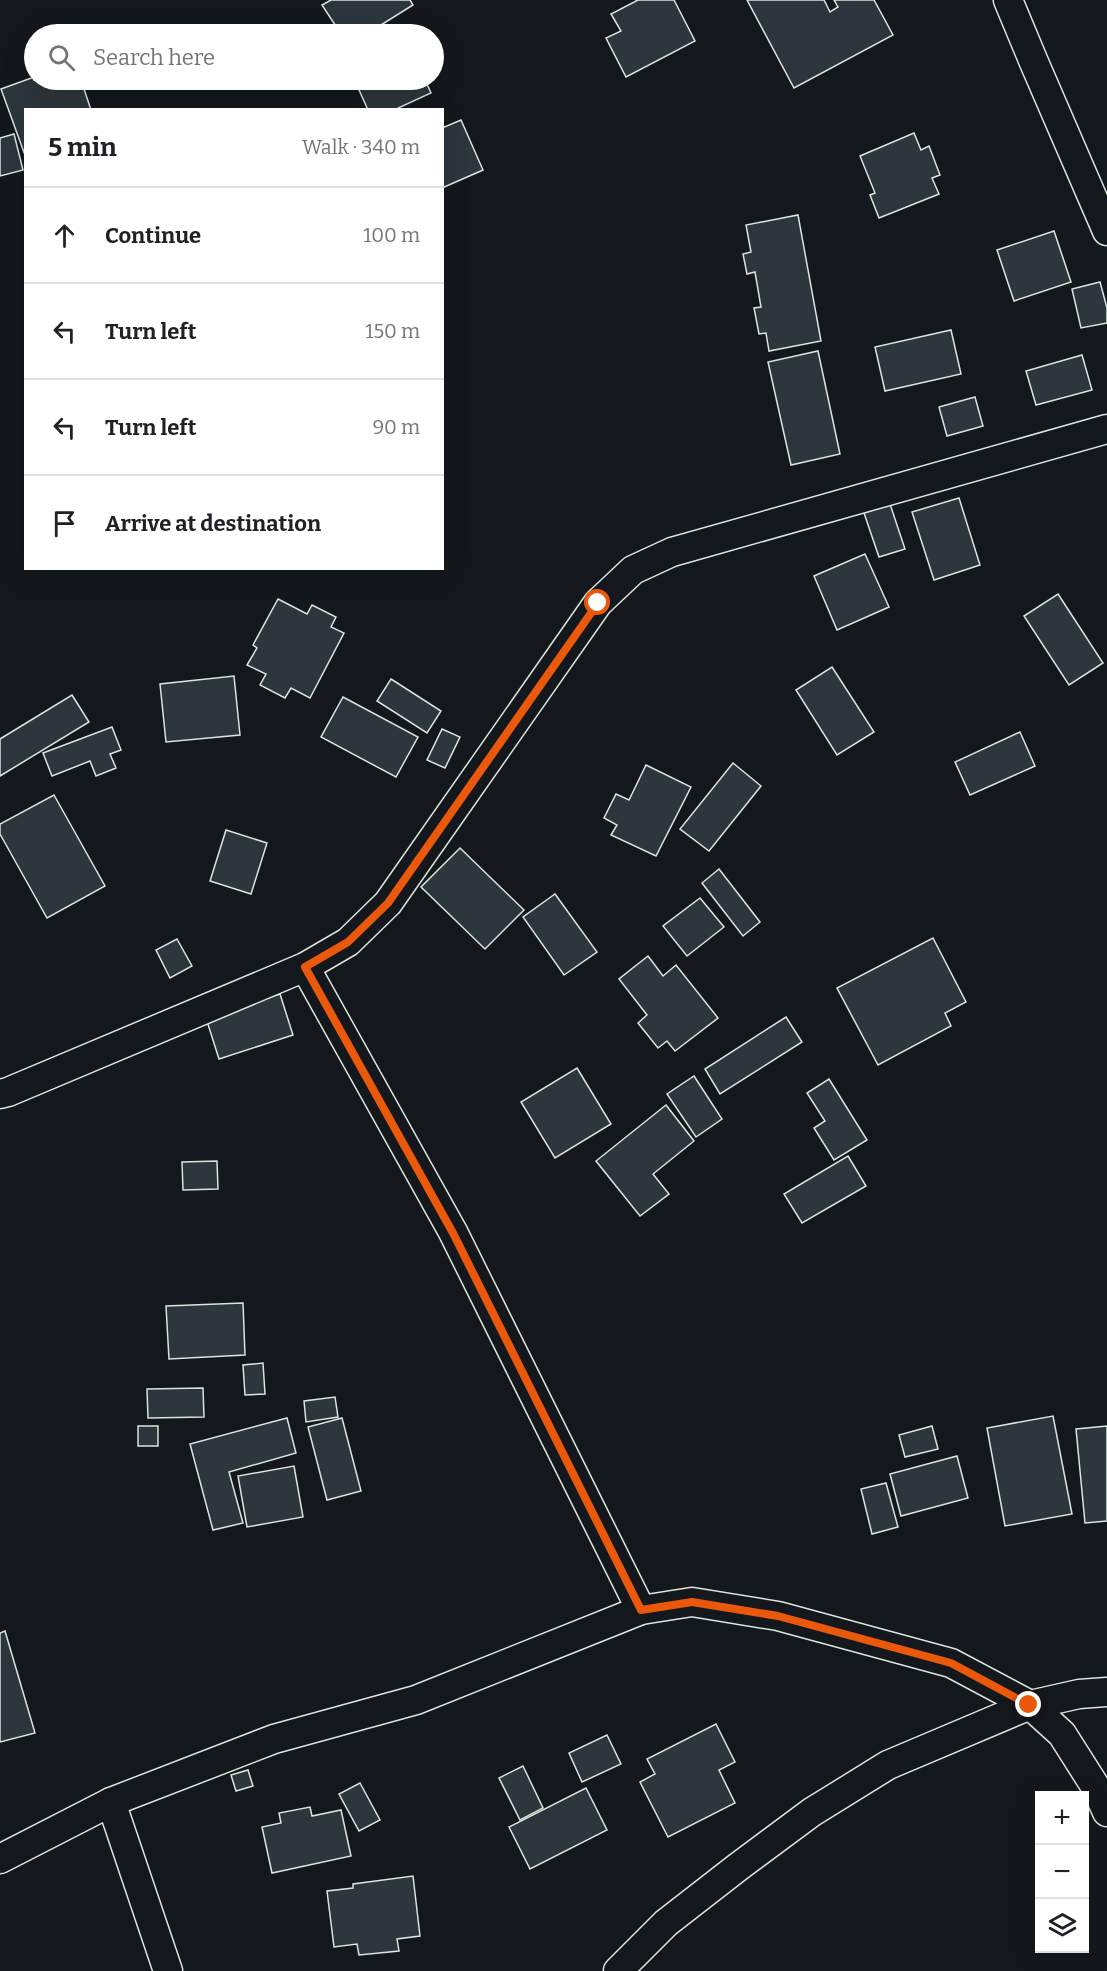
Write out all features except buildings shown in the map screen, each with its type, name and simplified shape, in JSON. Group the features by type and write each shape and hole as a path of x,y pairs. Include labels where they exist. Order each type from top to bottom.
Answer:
{"street":[{"path":"1008,0 1107,231"},
{"path":"0,1094 20,1088 305,967 348,942 388,903 598,603 633,570 672,552 1107,429"},
{"path":"305,967 453,1233 641,1610"},
{"path":"0,1859 111,1802 274,1739 416,1700 641,1610 692,1602 778,1616 951,1663 1029,1705 1062,1734 1095,1786 1107,1812"},
{"path":"618,1971 666,1923 812,1812 888,1765 1029,1705 1079,1694 1107,1692"},
{"path":"111,1802 168,1971"}],"route":[{"path":"598,603 388,903 348,942 305,967 453,1233 641,1610 692,1602 778,1616 951,1663 1029,1705"}]}
